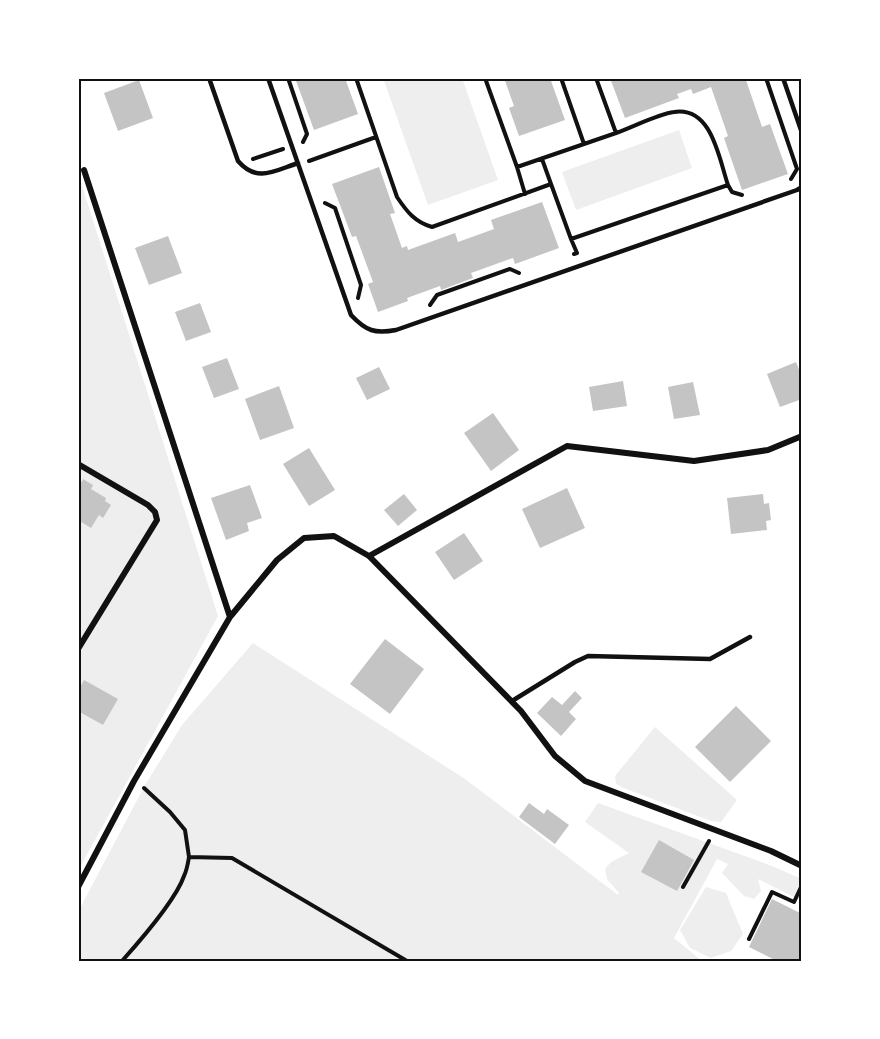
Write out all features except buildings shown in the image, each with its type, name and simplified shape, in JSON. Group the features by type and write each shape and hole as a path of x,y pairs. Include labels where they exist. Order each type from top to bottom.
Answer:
{"street":[{"path":"84,170 230,617"},
{"path":"369,556 567,446 694,461 768,450 802,436"},
{"path":"78,465 148,505 155,512 157,520 78,649"},
{"path":"78,887 134,781 230,617 277,560 304,538 334,536 369,556 512,701 555,756 585,781 771,851 802,866"}],"lane":[{"path":"209,78 240,164 247,171 267,174 298,164"},
{"path":"268,78 351,315 370,330 382,333 407,327 802,187"},
{"path":"783,78 802,133"},
{"path":"512,701 588,656 710,659 750,637"}],"path":[{"path":"240,164 303,142 307,134 288,78"},
{"path":"356,78 398,197 406,210 419,223 432,227 551,184"},
{"path":"485,78 525,194"},
{"path":"561,78 584,144"},
{"path":"596,78 616,133"},
{"path":"766,78 797,169 790,179"},
{"path":"517,168 674,112 686,112 697,117 710,132 732,192 746,196"},
{"path":"298,164 376,137"},
{"path":"303,142 310,161"},
{"path":"542,159 577,253 567,257"},
{"path":"571,239 728,185"},
{"path":"321,193 325,203 334,208 362,285 358,298 361,305"},
{"path":"420,308 431,304 437,295 510,269 517,274 527,270"},
{"path":"122,961 137,944 184,878 189,857 185,830 144,787 134,781"},
{"path":"683,886 710,840"},
{"path":"189,857 232,858 407,961"},
{"path":"749,939 772,891 794,902 802,885"}],"shaded area":[{"path":"383,78 462,78 498,180 428,205"},
{"path":"679,130 692,168 576,210 562,172"},
{"path":"78,173 218,616 78,871"},
{"path":"253,643 465,779 618,895 619,893 607,879 605,869 611,862 629,853 585,822 598,803 767,864 802,879 802,901 758,879 761,891 754,899 744,896 722,873 728,864 717,859 674,938 702,961 78,961 78,912 144,787 182,725"},
{"path":"655,727 737,800 721,822 711,821 621,787 616,783 615,776"},
{"path":"706,887 726,893 743,934 731,951 711,958 690,948 680,930"}]}
